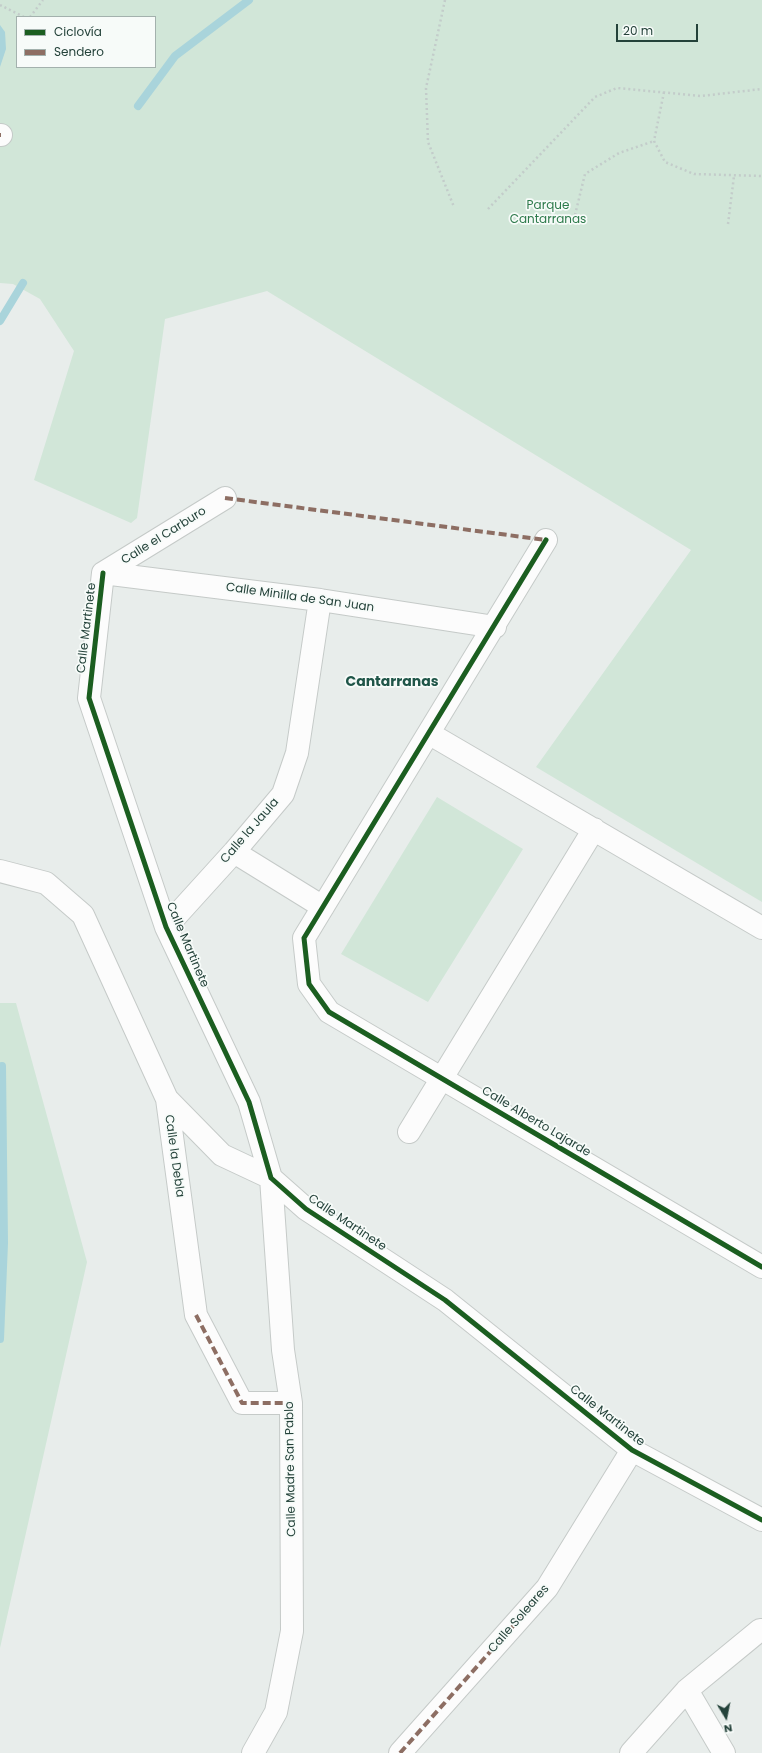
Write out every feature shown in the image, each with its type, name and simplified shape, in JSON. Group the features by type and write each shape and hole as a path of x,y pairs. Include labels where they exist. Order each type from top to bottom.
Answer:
{"street":[{"name":"Calle el Carburo","path":"103,573 225,498"},
{"path":"234,852 323,907 430,734 546,540"},
{"name":"Calle Minilla de San Juan","path":"103,573 320,600 495,627"},
{"name":"Calle Martinete","path":"103,573 89,698 166,927 249,1102 271,1178 306,1209 445,1300 632,1450 762,1520"},
{"name":"Calle la Jaula","path":"166,927 234,852 282,794 297,752 320,600"},
{"path":"430,734 762,928"},
{"path":"408,1132 594,829"},
{"name":"Calle la Debla","path":"0,872 46,883 83,915 166,1099 196,1315 242,1403 291,1403"},
{"name":"Calle Alberto Lajarde","path":"323,907 304,938 309,984 329,1012 442,1077 762,1267"},
{"path":"166,1099 222,1155 271,1178"},
{"name":"Calle Madre San Pablo","path":"253,1753 276,1712 292,1631 291,1403 284,1350 271,1178"},
{"name":"Calle Soleares","path":"400,1753 547,1588 632,1450"},
{"path":"630,1753 687,1690 760,1630 762,1630"},
{"path":"687,1690 724,1753"}],"path":[{"path":"31,16 43,0"},
{"path":"445,0 426,88 428,142 454,207"},
{"path":"0,5 22,16"},
{"path":"488,209 595,97 617,88 701,96 762,89"},
{"path":"664,92 654,141 666,162 694,174 762,176"},
{"path":"575,215 585,174 619,153 654,141"},
{"path":"728,224 734,176"}],"green space":[{"name":"Parque Cantarranas","path":"0,0 762,0 762,902 536,767 691,550 267,291 165,319 137,518 131,523 34,480 74,351 40,299 13,284 0,283"},
{"path":"437,797 523,849 428,1002 341,954"},
{"path":"0,1003 16,1003 87,1262 0,1648"}],"water":[{"path":"0,25 5,32 6,49 0,67"}],"waterway":[{"path":"138,106 175,56 249,0"},
{"path":"0,321 23,283"},
{"path":"0,1339 4,1243 2,1066"}],"marked path":[{"path":"225,498 546,540"},
{"path":"196,1315 242,1403 291,1403"},
{"path":"400,1753 547,1588"}],"cycle path":[{"path":"546,540 304,938 309,984 329,1012 762,1267"},
{"path":"103,573 89,698 166,927 249,1102 271,1178 306,1209 445,1300 632,1450 762,1520"}],"district":[{"name":"Cantarranas","path":"392,682"}]}
